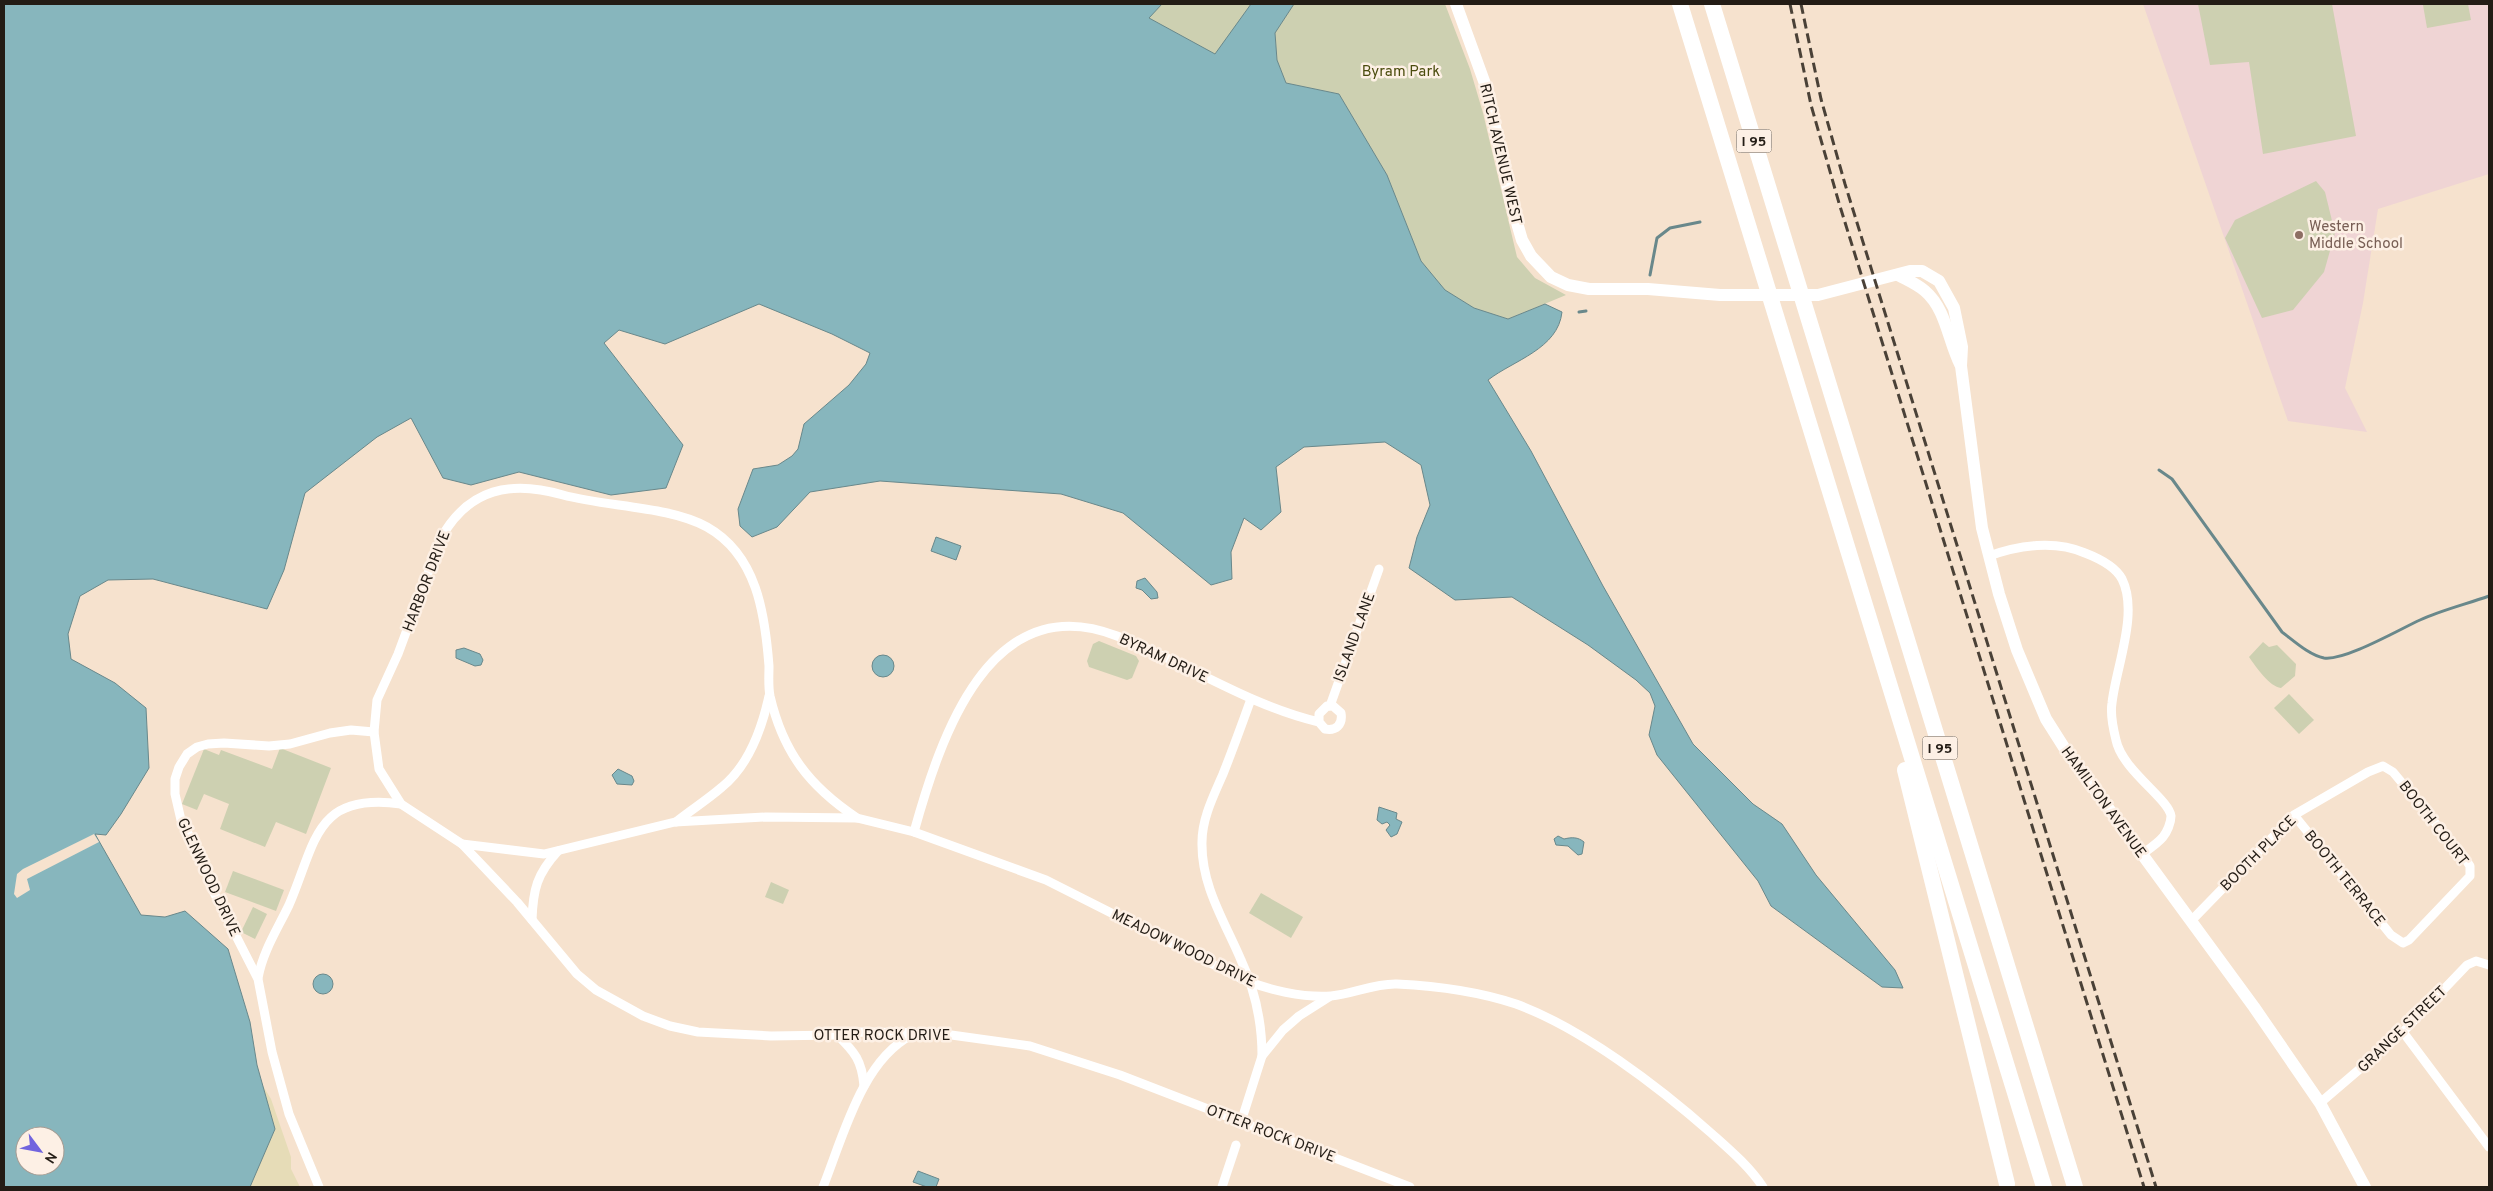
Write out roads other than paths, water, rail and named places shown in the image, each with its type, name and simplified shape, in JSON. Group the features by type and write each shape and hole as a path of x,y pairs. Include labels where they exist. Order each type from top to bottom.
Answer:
{"highway":[{"name":"I 95","path":"1680,4 2044,1187"},
{"name":"I 95","path":"1712,4 2076,1187"},
{"path":"1887,677 1912,797 2007,1184"}],"main road":[{"name":"RITCH AVENUE WEST","path":"1456,4 1488,92 1510,199 1522,240 1539,267 1568,285 1589,289 1648,289 1720,295"},
{"name":"HAMILTON AVENUE","path":"1720,295 1818,295 1922,271 1945,286 1954,308 1962,347 1961,366 1982,528 2025,672 2046,719 2065,749 2192,921 2320,1103 2365,1187"},
{"name":"HAMILTON AVENUE","path":"1898,275 1925,292 1933,300 1943,317 1951,345 1961,366"}],"street":[{"name":"HARBOR DRIVE","path":"462,844 401,804 386,783 379,769 374,732 377,700 398,654 441,538 447,527 459,512 478,498 519,486 535,487 579,499 672,515 707,527 723,540 744,564 757,593 763,615 770,694 785,741 799,766 822,793 857,818"},
{"path":"1989,556 2049,544 2065,546 2114,568 2122,578 2125,590 2127,622 2112,702 2111,717 2116,743 2129,766 2161,801 2171,816 2170,823 2162,838 2142,854"},
{"name":"ISLAND LANE","path":"1330,706 1379,569"},
{"name":"BYRAM DRIVE","path":"914,832 927,788 950,728 967,694 1005,650 1032,632 1062,626 1115,635 1251,699 1319,722 1328,730 1338,726 1341,722 1341,713 1330,706"},
{"name":"HARBOR DRIVE","path":"675,822 723,787 736,773 764,718 770,694"},
{"path":"1241,1122 1262,1056 1261,1024 1242,960 1212,898 1203,859 1202,842 1207,813 1251,699"},
{"path":"1319,722 1320,712 1330,706"},
{"name":"GLENWOOD DRIVE","path":"319,1187 288,1114 272,1052 258,979 210,885 206,867 181,820 175,794 178,768 187,754 196,747 208,744 224,743 269,746 290,744 344,731 374,732"},
{"name":"BOOTH PLACE","path":"2192,921 2294,815 2368,772 2383,766"},
{"name":"BOOTH COURT","path":"2383,766 2393,772 2405,786 2466,860 2471,872 2408,940 2403,943 2397,941"},
{"name":"GLENWOOD DRIVE","path":"258,979 267,947 288,905 312,841 322,827 339,811 356,804 375,800 401,804"},
{"name":"BOOTH TERRACE","path":"2294,815 2397,941"},
{"name":"MEADOW WOOD DRIVE","path":"462,844 544,854 675,822 766,817 857,818 914,832 1046,880 1249,982 1306,995 1331,996 1389,984 1443,986 1525,1008 1583,1038 1626,1065 1695,1119 1742,1162 1764,1187"},
{"name":"OTTER ROCK DRIVE","path":"462,844 504,887 577,974 596,990 643,1016 670,1026 698,1032 771,1036 837,1035 861,1032 967,1036 1030,1046 1120,1075 1410,1187"},
{"path":"532,920 535,888 540,873 558,851"},
{"name":"GRANGE STREET","path":"2320,1103 2402,1032 2467,965 2476,961 2487,964"},
{"path":"1262,1056 1278,1036 1299,1016 1331,996"},
{"path":"2402,1032 2489,1147"},
{"path":"818,1187 825,1183 864,1086 876,1065 900,1041 915,1034"},
{"path":"837,1035 851,1048 862,1066 864,1086"},
{"path":"1222,1187 1236,1145"}],"water":[{"path":"4,4 1162,4 1149,18 1215,54 1251,4 1294,4 1275,33 1277,60 1286,83 1339,94 1387,175 1421,261 1445,290 1474,308 1508,319 1545,304 1562,312 1559,325 1544,345 1488,380 1531,451 1603,586 1693,744 1753,804 1782,824 1816,875 1895,970 1903,988 1882,987 1771,906 1758,881 1657,755 1649,735 1655,706 1650,693 1636,680 1588,645 1512,597 1455,600 1409,568 1417,537 1430,505 1421,465 1385,442 1304,447 1276,467 1281,512 1261,530 1244,518 1231,552 1232,579 1211,585 1123,513 1061,494 880,481 810,492 777,527 752,537 740,526 738,509 753,469 778,465 792,456 798,449 804,424 849,385 866,364 870,353 832,334 759,304 665,344 619,330 604,343 683,445 666,488 611,495 519,472 471,485 443,478 411,418 377,437 305,493 284,570 267,609 153,579 108,580 80,596 68,634 71,659 115,683 146,708 149,768 106,835 95,834 141,915 165,917 185,911 228,949 250,1022 257,1065 275,1129 250,1187 4,1187"},
{"path":"936,537 961,546 956,560 931,551"},
{"path":"1145,578 1157,592 1158,598 1151,599 1142,590 1136,588 1137,581"},
{"path":"464,648 480,654 483,660 481,665 475,666 456,658 456,650"},
{"path":"883,655 891,658 894,666 891,674 883,677 875,674 872,666 875,658"},
{"path":"618,769 632,776 634,781 632,785 617,784 612,775"},
{"path":"1379,807 1397,813 1396,819 1402,822 1397,834 1391,837 1386,830 1390,825 1387,822 1382,824 1377,820"},
{"path":"1558,836 1564,839 1577,838 1582,840 1584,842 1582,854 1578,855 1568,846 1556,845 1554,839"},
{"path":"323,974 330,977 333,984 330,991 323,994 316,991 313,984 316,977"},
{"path":"918,1171 939,1179 936,1187 927,1187 913,1182"}],"waterway":[{"path":"1650,275 1657,238 1670,228 1700,222"},
{"path":"1579,312 1586,311"},
{"path":"2159,470 2172,479 2282,632 2318,656 2333,658 2345,655 2372,644 2428,616 2489,596"}],"railway":[{"path":"1790,4 1811,105 1839,203 2144,1187"},
{"path":"1801,4 1821,99 1845,184 2156,1187"}],"place":[{"name":"Western Middle School","path":"2299,235"}],"park label":[{"name":"Byram Park","path":"1401,71"}]}
